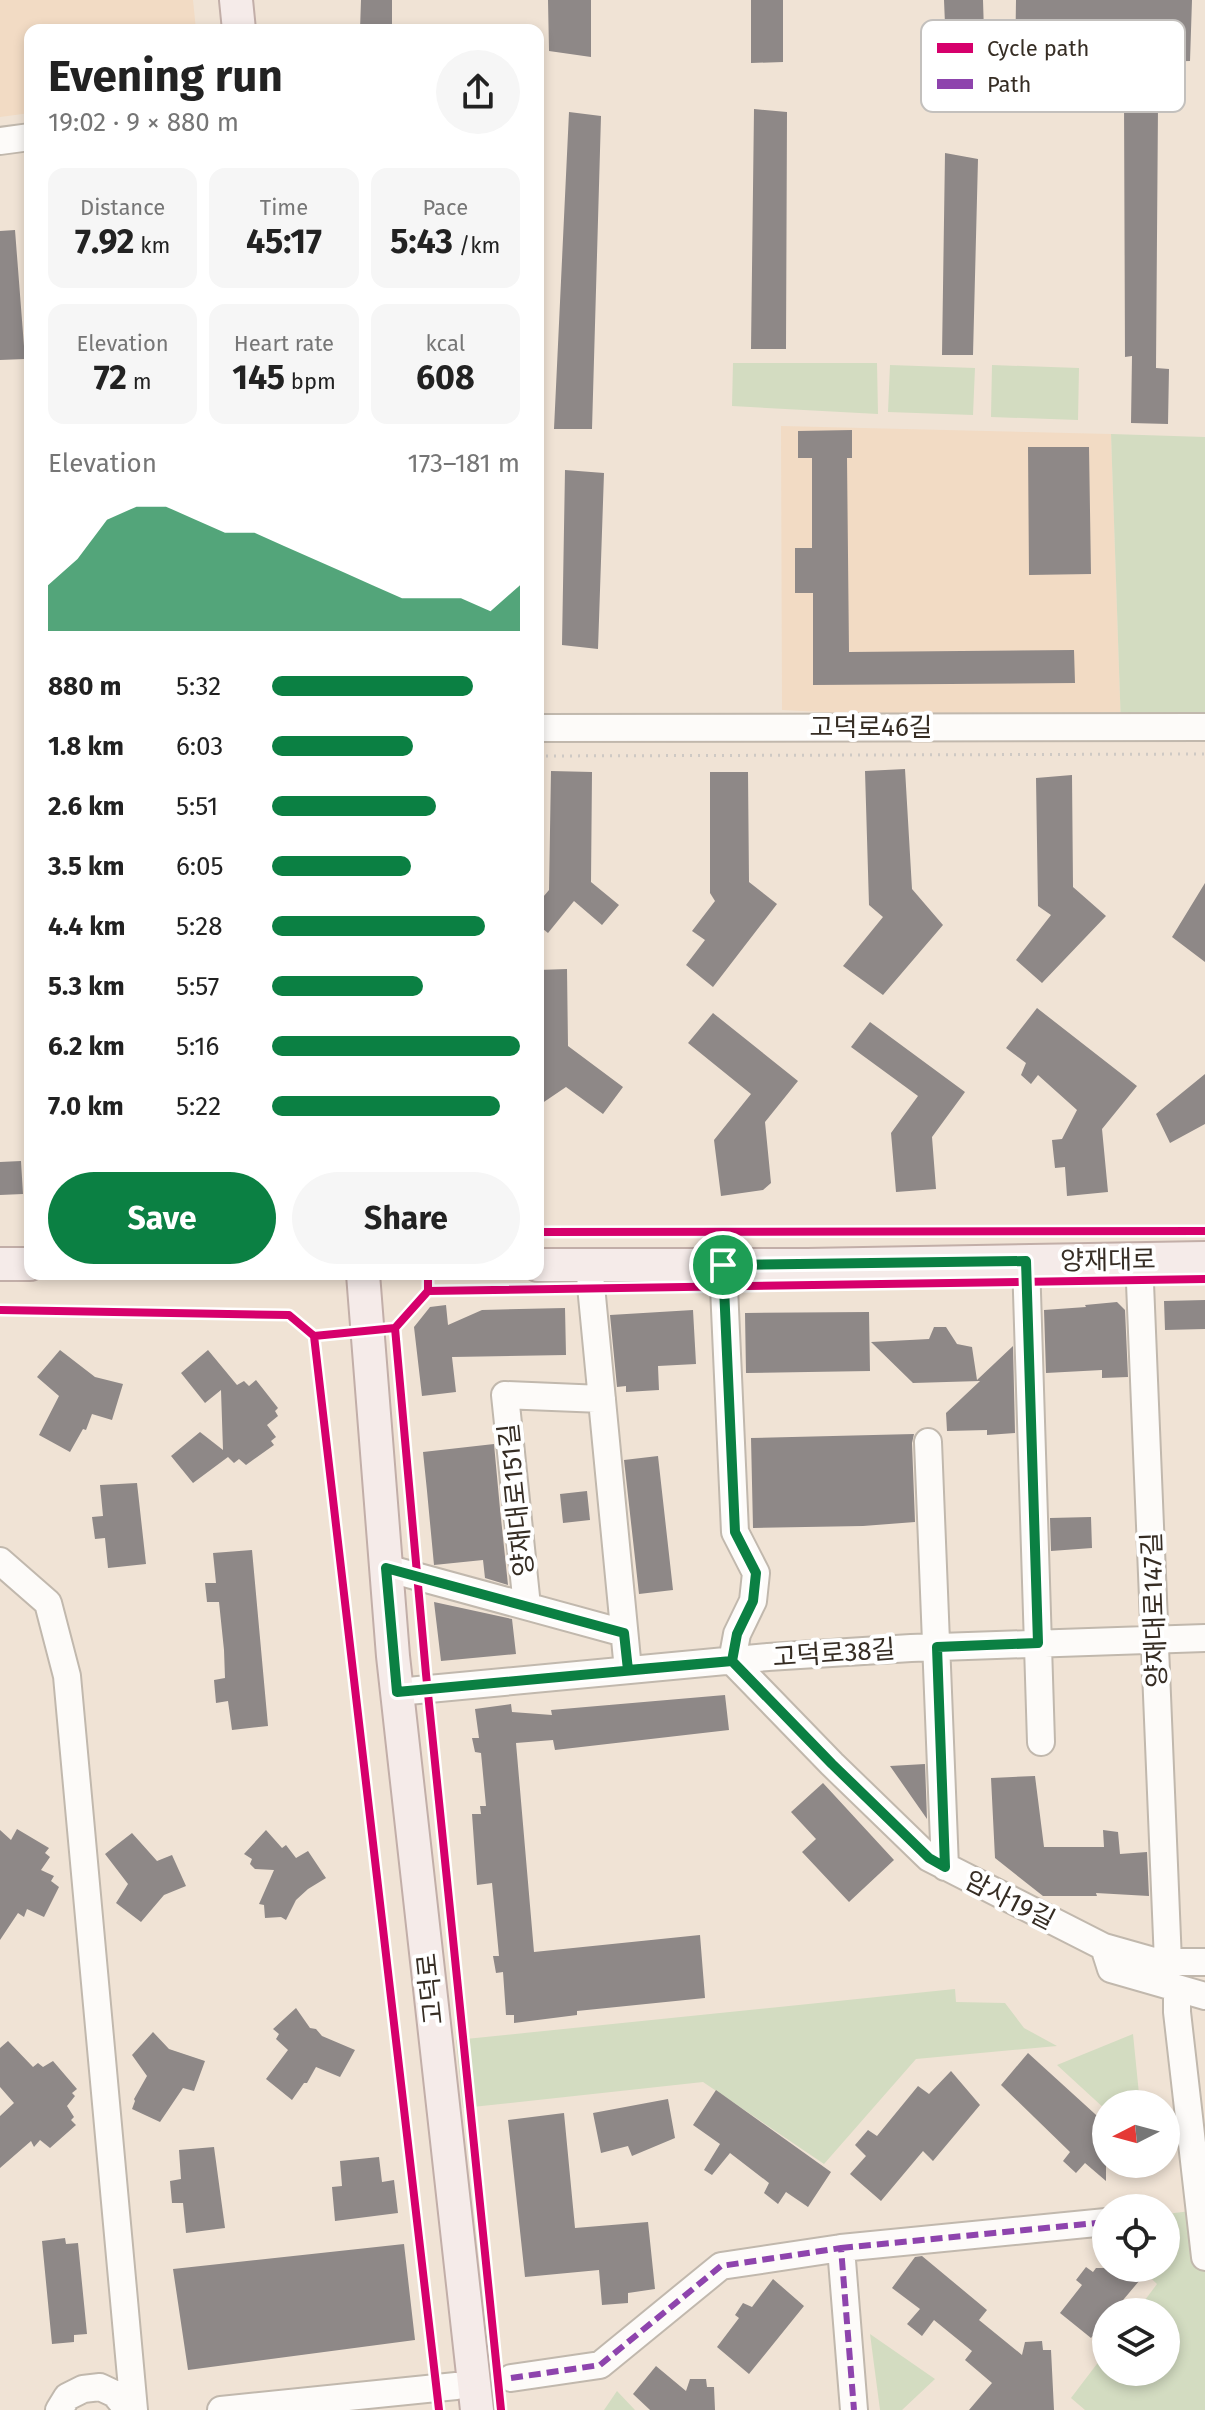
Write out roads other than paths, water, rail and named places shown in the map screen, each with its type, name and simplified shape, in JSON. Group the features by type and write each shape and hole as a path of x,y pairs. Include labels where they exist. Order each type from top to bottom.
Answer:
{"main road":[{"path":"236,0 238,24"},
{"name":"양재대로","path":"544,1265 1205,1258"},
{"path":"0,1264 24,1264"},
{"name":"고덕로","path":"363,1280 397,1692 466,2398"}],"street":[{"path":"0,141 24,138"},
{"name":"고덕로46길","path":"544,728 1205,727"},
{"name":"양재대로147길","path":"1139,1259 1168,1962"},
{"path":"1026,1261 1041,1742"},
{"path":"589,1265 628,1670"},
{"path":"723,1265 735,1532 756,1573 753,1601 737,1634 732,1661"},
{"name":"양재대로151길","path":"527,1606 505,1395 602,1399"},
{"path":"928,1442 945,1867"},
{"path":"0,1561 48,1603 67,1676 134,2410"},
{"path":"386,1568 624,1633"},
{"name":"고덕로38길","path":"397,1692 732,1661 937,1647 1205,1638"},
{"name":"암사19길","path":"732,1661 929,1858 1104,1947 1111,1969 1205,1996"},
{"path":"1104,1947 1157,1962 1205,1962"},
{"path":"1177,1989 1205,2257"},
{"path":"511,2378 600,2365 721,2266 841,2248 1092,2223"},
{"path":"841,2248 854,2410"},
{"path":"59,2410 67,2397 83,2389 100,2387 115,2394 128,2410"},
{"path":"221,2410 466,2398"}]}
